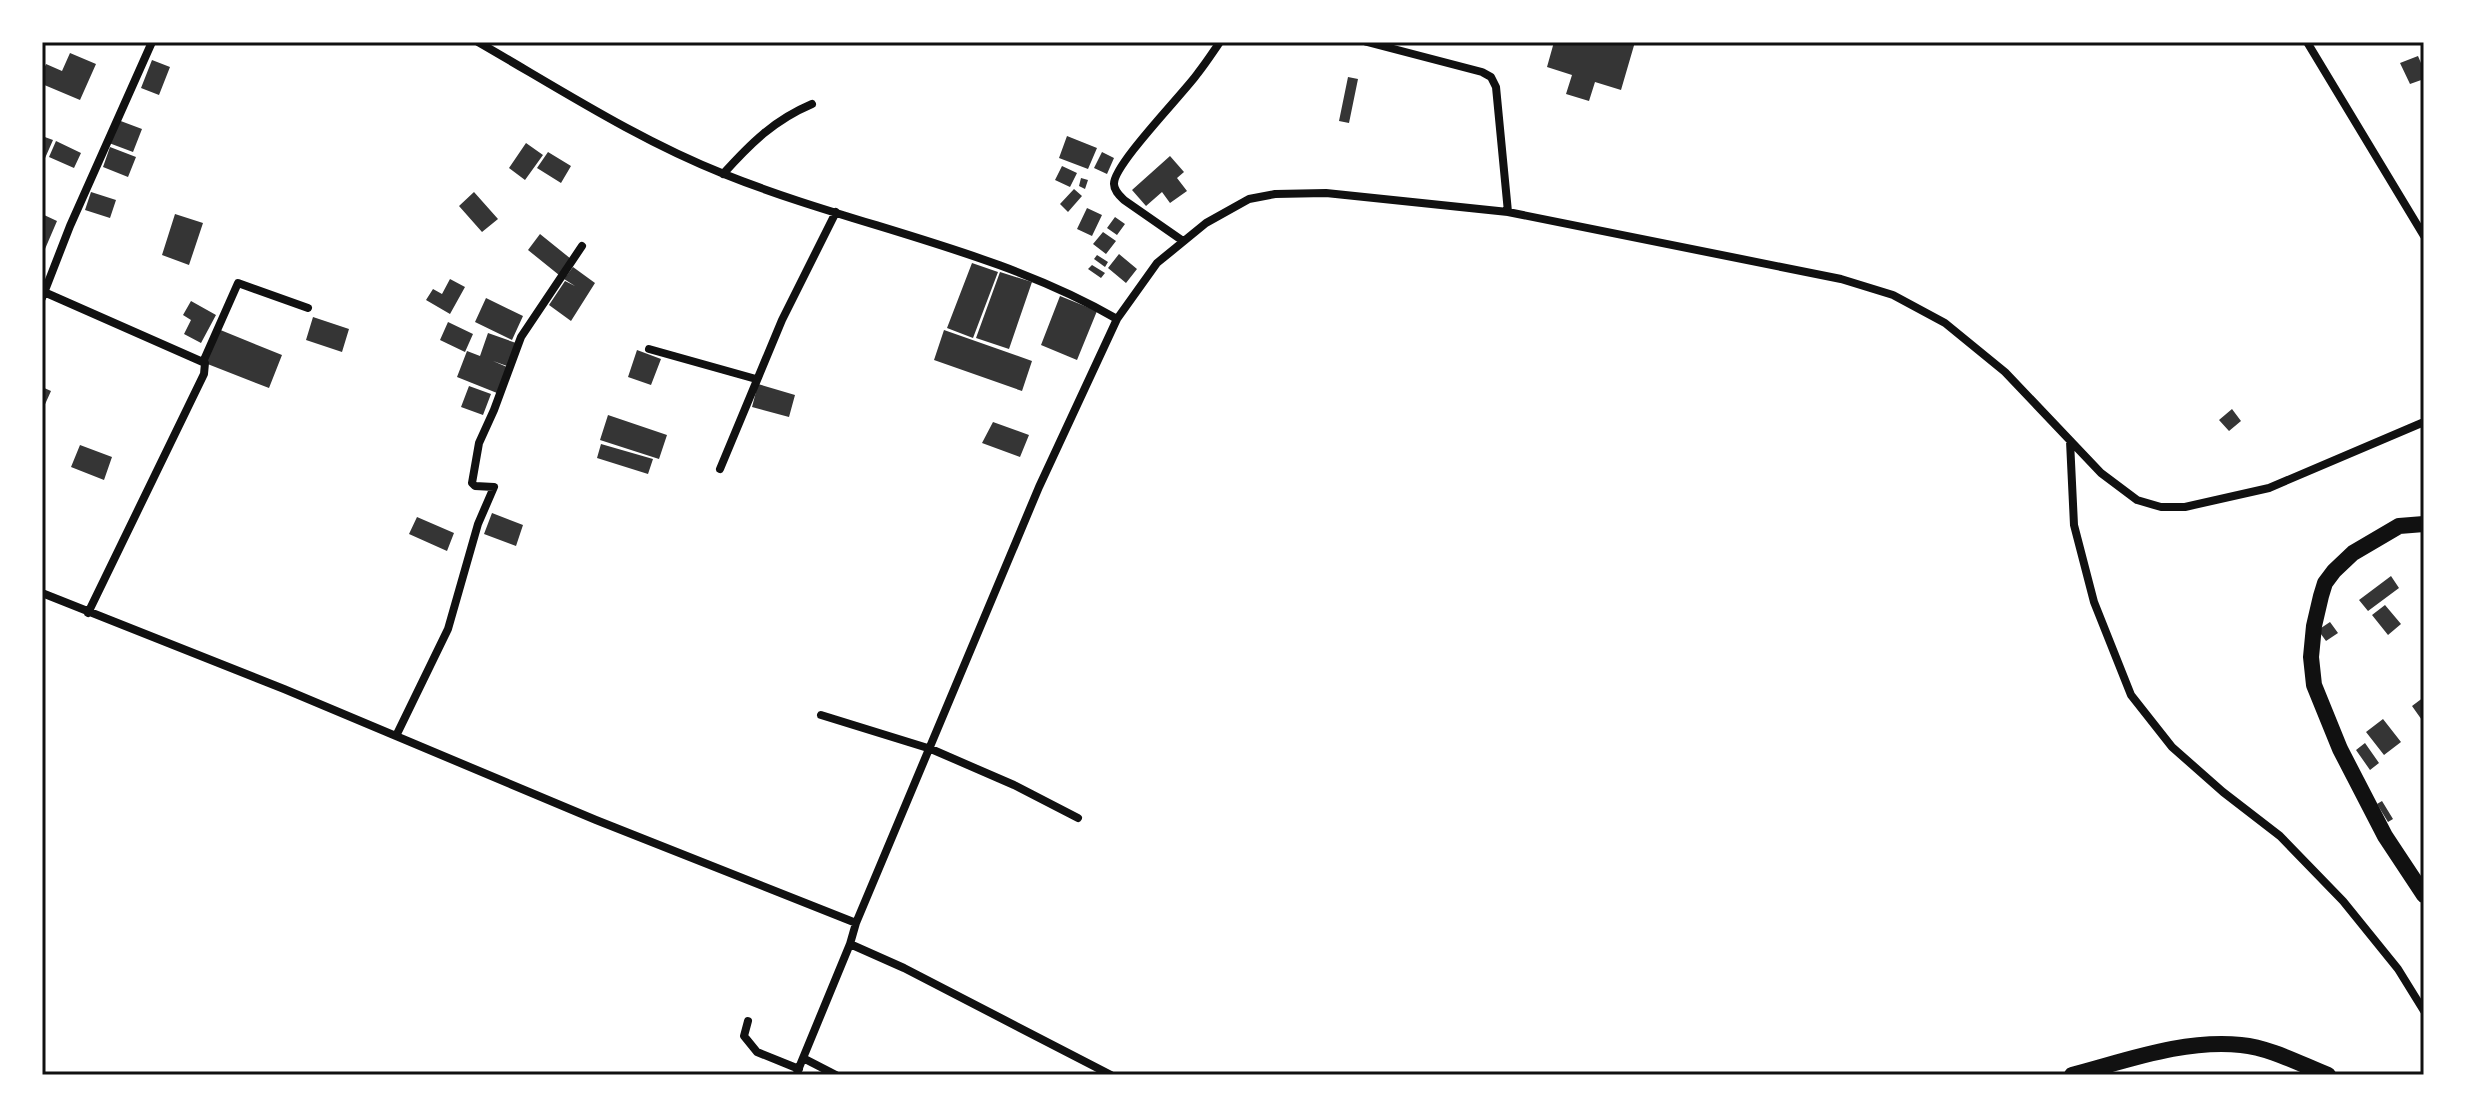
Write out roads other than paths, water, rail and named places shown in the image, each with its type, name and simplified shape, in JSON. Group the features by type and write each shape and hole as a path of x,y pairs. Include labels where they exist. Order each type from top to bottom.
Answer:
{"main road":[{"path":"2424,524 2399,526 2353,553 2334,571 2325,583 2321,596 2311,657 2314,685 2340,749 2385,836 2424,895"},
{"path":"2072,1075 2160,1052 2201,1046 2241,1045 2271,1052 2328,1075"}],"street":[{"path":"152,42 75,213 43,295 203,362"},
{"path":"478,42 574,99 723,174 1036,280 1117,319"},
{"path":"1183,241 1124,200 1115,189 1115,180 1131,154 1198,74 1220,42"},
{"path":"1367,42 1491,77 1496,87 1508,212"},
{"path":"2307,42 2424,236"},
{"path":"723,174 766,129 812,104"},
{"path":"748,1021 744,1036 751,1047 798,1072 856,923 1039,487 1117,319 1147,274 1183,241 1206,223 1249,199 1275,194 1326,193 1508,212 1841,279 1893,295 1945,323 2005,372 2101,473 2137,500 2161,507 2185,507 2269,488 2424,422"},
{"path":"720,469 782,320 836,212"},
{"path":"396,736 448,629 478,524 494,487 475,486 472,483 479,443 521,337 582,246"},
{"path":"88,613 204,374 203,362 238,283 308,308"},
{"path":"649,349 756,379"},
{"path":"2070,441 2074,525 2094,602 2131,695 2172,747 2280,836 2343,901 2398,969 2424,1011"},
{"path":"42,593 856,923"},
{"path":"821,715 931,749 1014,785 1078,818"},
{"path":"850,944 904,968 1111,1075"},
{"path":"803,1058 836,1075"}]}
